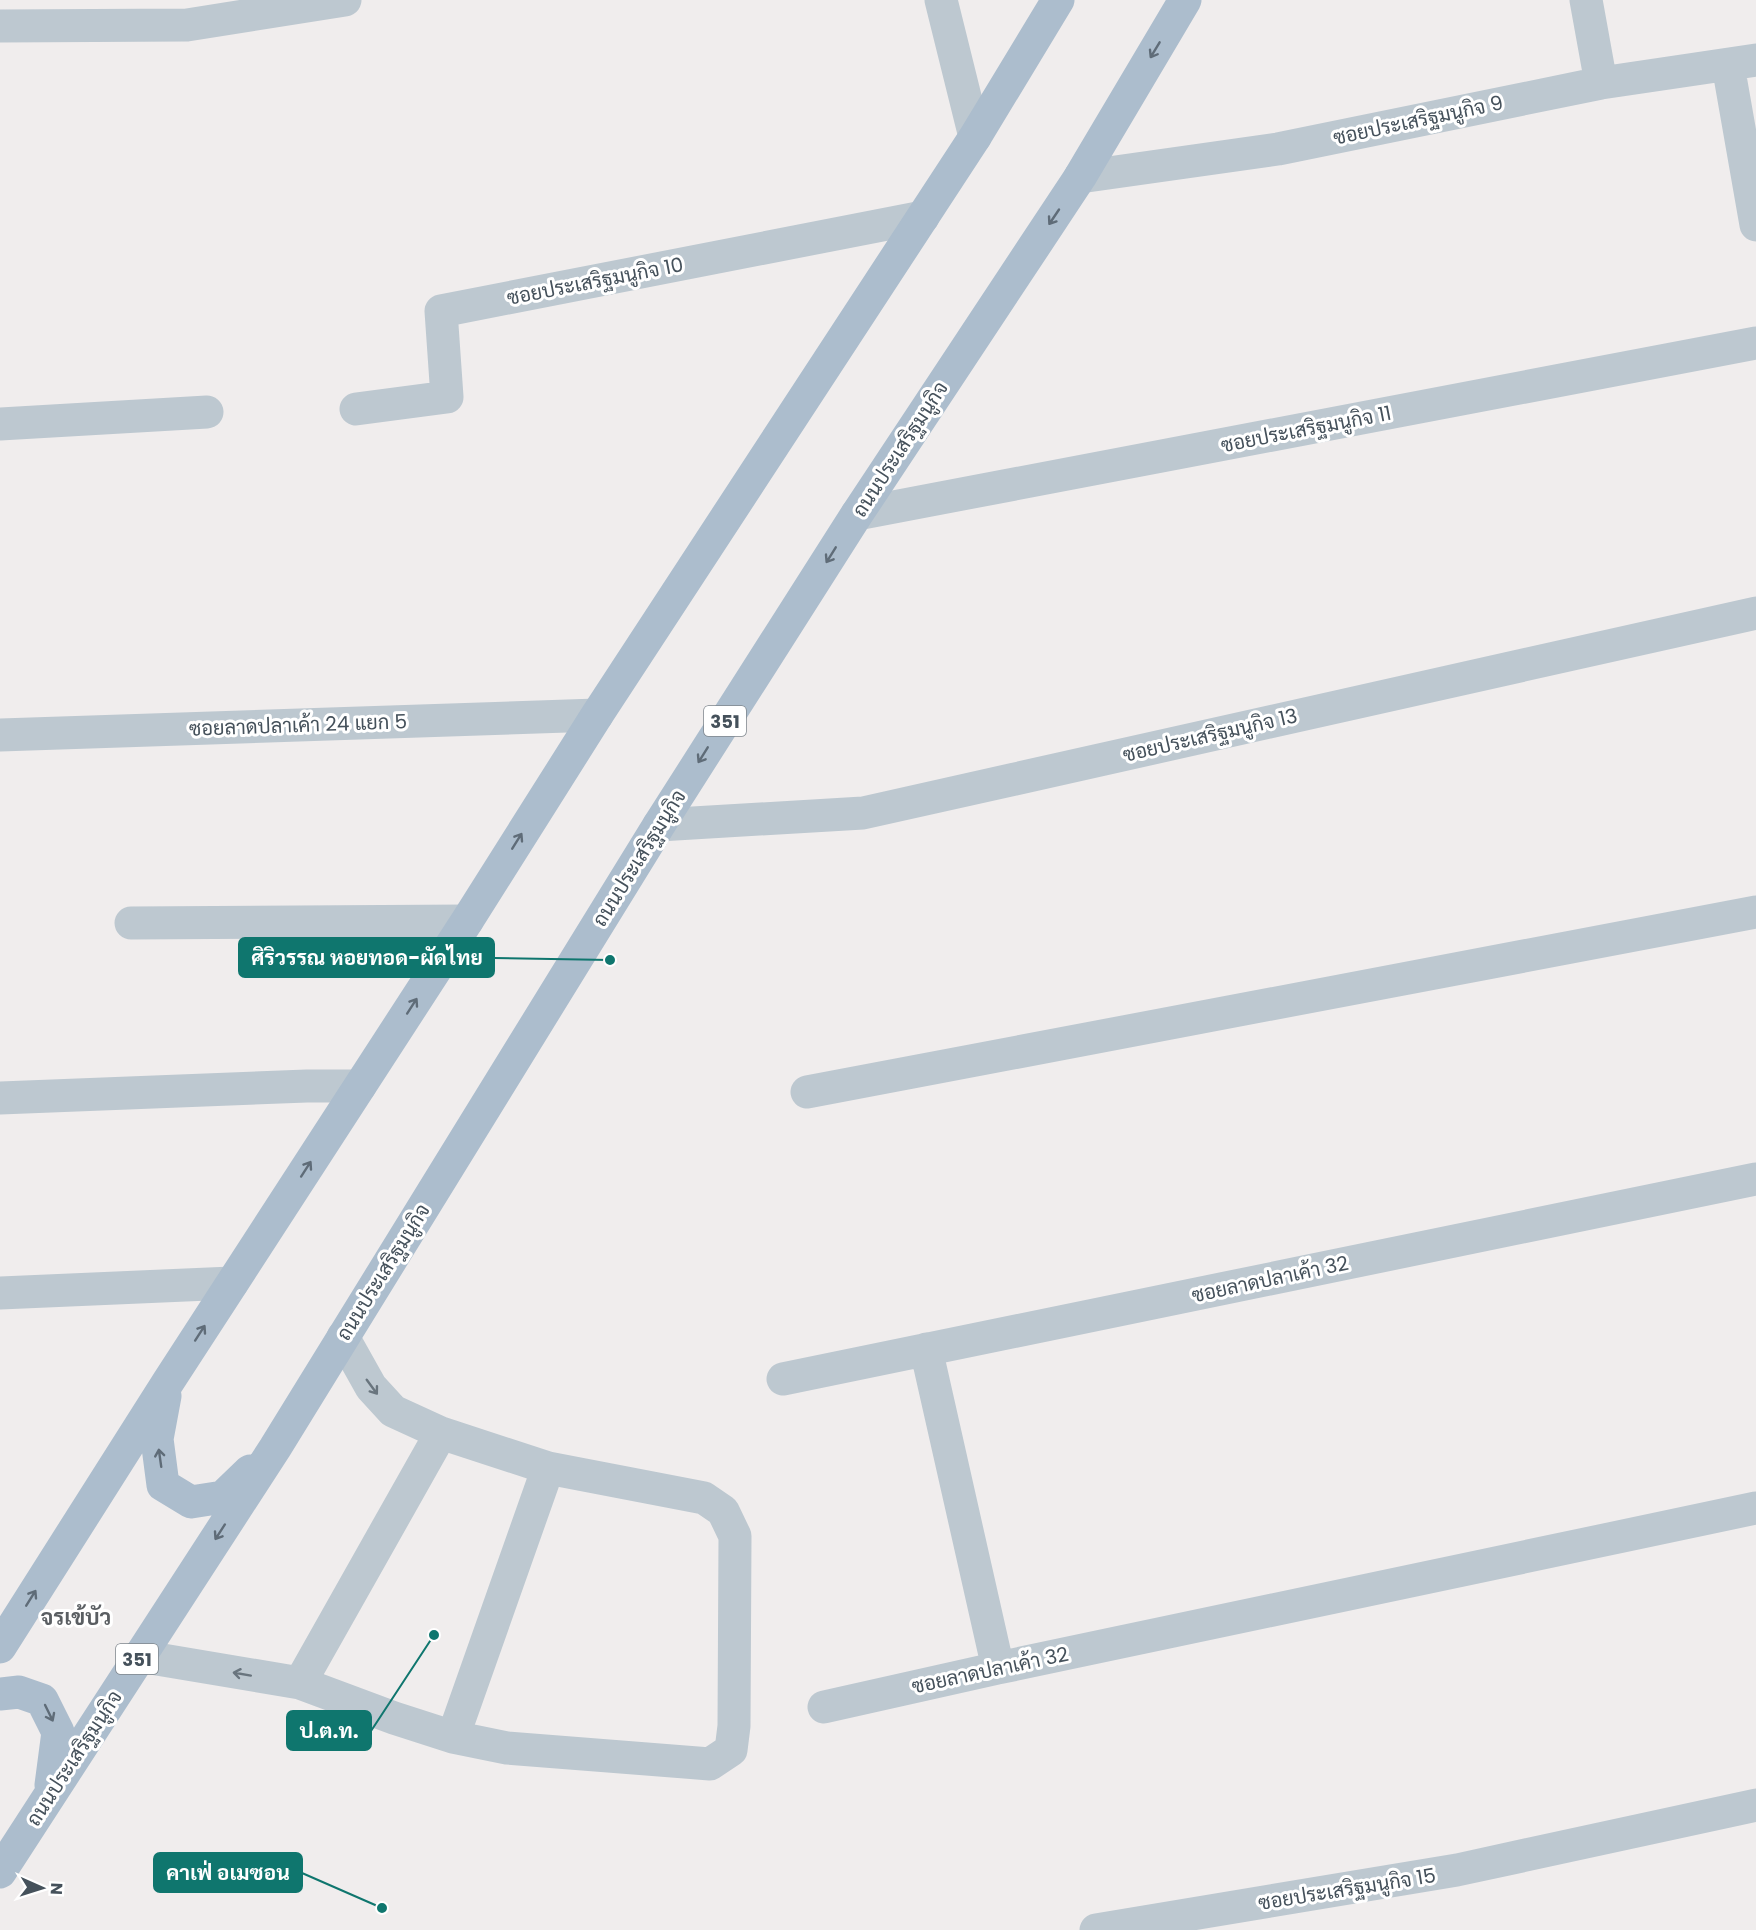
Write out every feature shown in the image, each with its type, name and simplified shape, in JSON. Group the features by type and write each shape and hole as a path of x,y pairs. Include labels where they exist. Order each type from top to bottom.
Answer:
{"main road":[{"path":"2,1640 467,921 597,715 975,137 1058,0"},
{"name":"ถนนประเสริฐมนูกิจ","path":"0,1872 275,1448 659,825 857,514 1080,177 1185,0"},
{"path":"168,1382 157,1440 163,1485 191,1502 223,1497 275,1448"},
{"path":"0,1694 19,1692 42,1700 58,1732 50,1794"}],"street":[{"path":"0,26 24,0"},
{"path":"0,26 188,25 345,0"},
{"path":"941,0 975,137"},
{"path":"1586,0 1601,83"},
{"path":"1742,63 1756,225"},
{"name":"ซอยประเสริฐมนูกิจ 9","path":"1080,177 1278,149 1601,83 1742,63"},
{"name":"ซอยประเสริฐมนูกิจ 10","path":"356,409 447,397 441,311 923,217"},
{"name":"ซอยประเสริฐมนูกิจ 11","path":"857,514 1756,343"},
{"path":"0,424 207,412"},
{"name":"ซอยประเสริฐมนูกิจ 13","path":"659,825 863,813 1756,613"},
{"name":"ซอยลาดปลาเค้า 24 แยก 5","path":"0,735 597,715"},
{"path":"807,1092 1756,912"},
{"path":"131,923 467,921"},
{"path":"0,1098 360,1086"},
{"name":"ซอยลาดปลาเค้า 32","path":"783,1379 1756,1179"},
{"path":"0,1293 232,1283"},
{"path":"139,1656 300,1683 453,1737 507,1749 710,1764 731,1750 734,1726 735,1536 723,1511 704,1498 548,1468 441,1433 393,1411 371,1388 343,1337"},
{"path":"926,1349 998,1668"},
{"path":"300,1683 441,1433"},
{"path":"453,1737 548,1468"},
{"name":"ซอยลาดปลาเค้า 32","path":"824,1707 998,1668 1756,1508"},
{"name":"ซอยประเสริฐมนูกิจ 15","path":"1096,1930 1457,1870 1756,1805"}],"place":[{"name":"ศิริวรรณ หอยทอด-ผัดไทย","path":"610,960"},
{"name":"ป.ต.ท.","path":"434,1635"},
{"name":"คาเฟ่ อเมซอน","path":"382,1908"}],"district":[{"name":"จรเข้บัว","path":"76,1617"}]}
